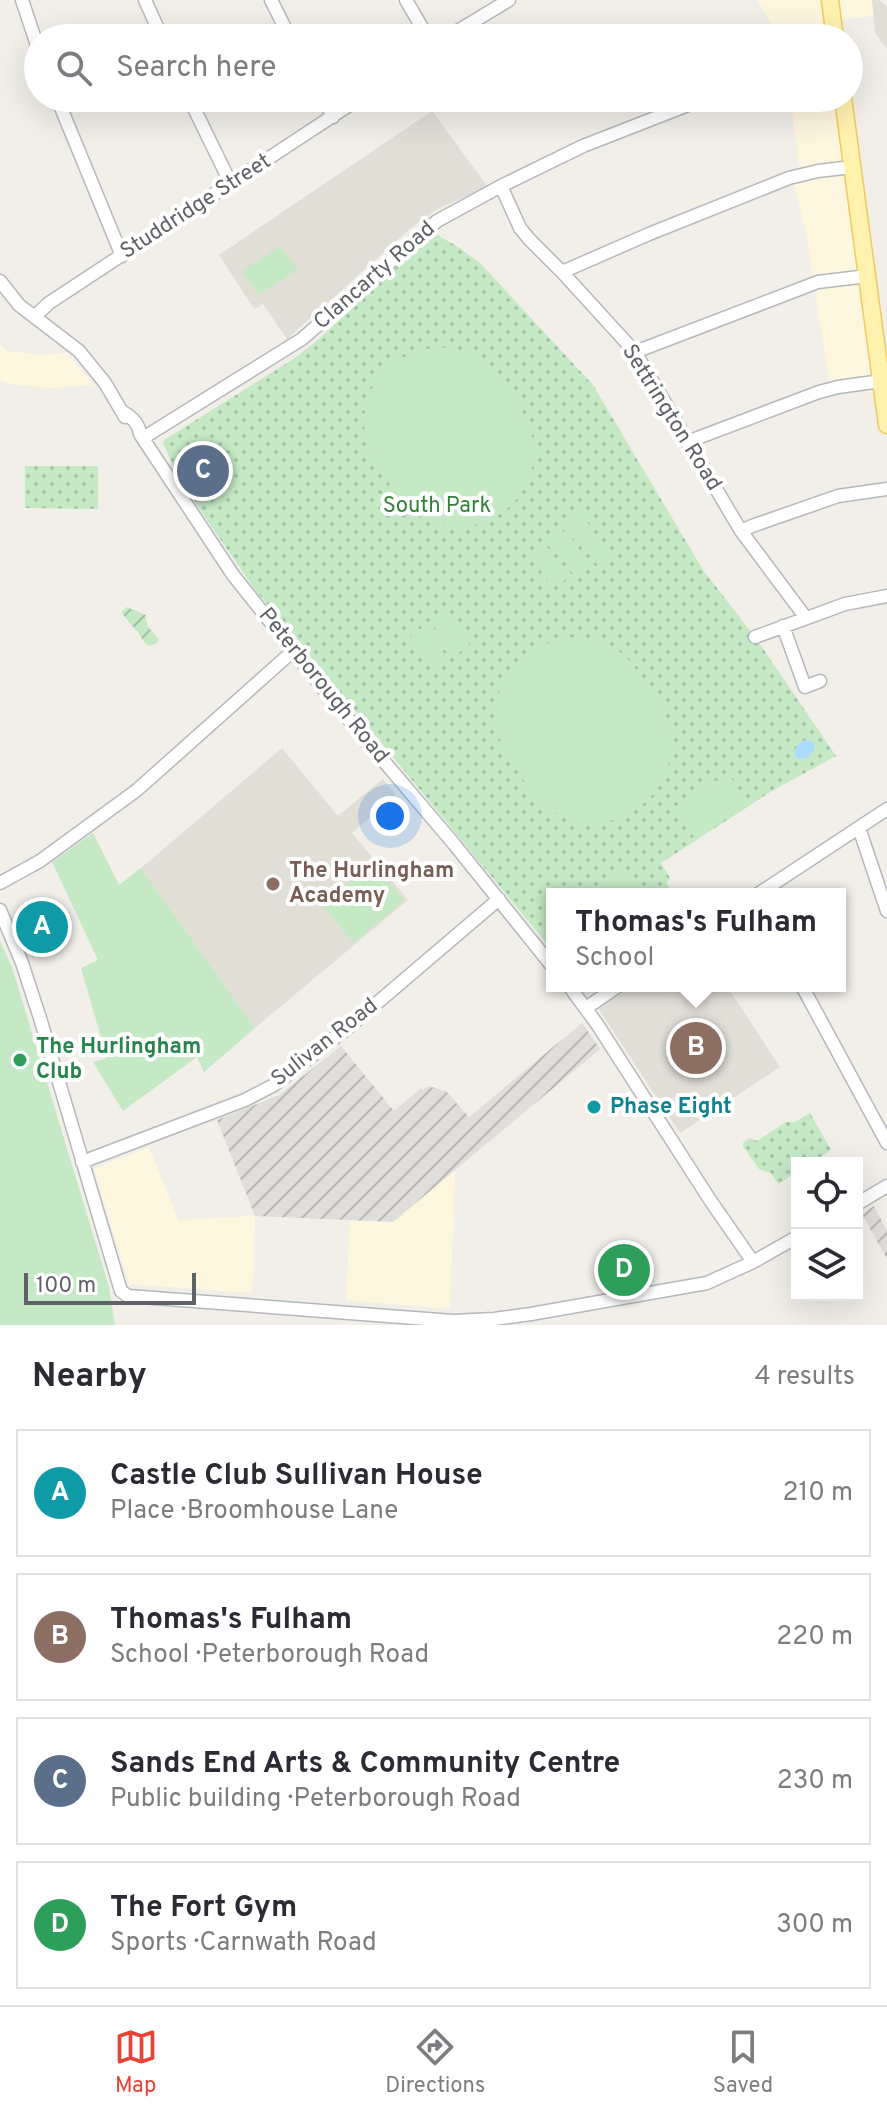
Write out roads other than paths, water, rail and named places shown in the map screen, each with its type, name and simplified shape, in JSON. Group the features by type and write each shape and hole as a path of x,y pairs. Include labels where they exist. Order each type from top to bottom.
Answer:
{"main road":[{"path":"830,0 833,24"},
{"path":"845,112 887,425"}],"street":[{"path":"22,0 30,24"},
{"path":"145,0 156,24"},
{"path":"271,0 283,24"},
{"path":"406,0 420,24"},
{"path":"469,24 509,0"},
{"path":"63,112 122,256"},
{"path":"196,112 231,184"},
{"path":"330,112 333,117"},
{"name":"Studdridge Street","path":"34,317 49,303 340,112"},
{"name":"Clancarty Road","path":"142,436 302,339 429,227 501,186 583,146 670,112"},
{"path":"562,272 789,178 852,167"},
{"name":"Settrington Road","path":"501,186 520,228 635,352 741,531 806,618"},
{"path":"635,352 818,282 867,276"},
{"name":"Peterborough Road","path":"0,281 19,305 79,351 105,383 123,412 139,428 183,502 233,575 546,958"},
{"path":"687,442 819,392 838,387 884,388"},
{"path":"741,531 838,496 887,489"},
{"path":"755,637 845,604 887,596"},
{"path":"783,626 805,687 820,681"},
{"path":"0,883 40,861 137,790 293,651"},
{"path":"767,888 887,809"},
{"path":"859,828 887,911"},
{"name":"Sulivan Road","path":"82,1162 245,1100 274,1085 350,1026 499,899"},
{"path":"0,910 22,963 121,1291 128,1296 453,1321 490,1319 707,1283 791,1240"},
{"path":"574,992 753,1262"},
{"path":"586,1008 609,992"},
{"path":"805,992 887,1143"},
{"path":"863,1200 887,1186"}],"water":[{"path":"806,740 814,742 815,749 807,758 799,759 795,756 795,749"}],"place":[{"name":"Sands End Arts & Community Centre","path":"203,471"},
{"name":"The Hurlingham Academy","path":"273,884"},
{"name":"Castle Club Sullivan House","path":"42,927"},
{"name":"Thomas's Fulham","path":"696,1048"},
{"name":"The Hurlingham Club","path":"20,1060"},
{"name":"Phase Eight","path":"594,1107"},
{"name":"The Fort Gym","path":"624,1270"}],"park label":[{"name":"South Park","path":"437,506"}]}
